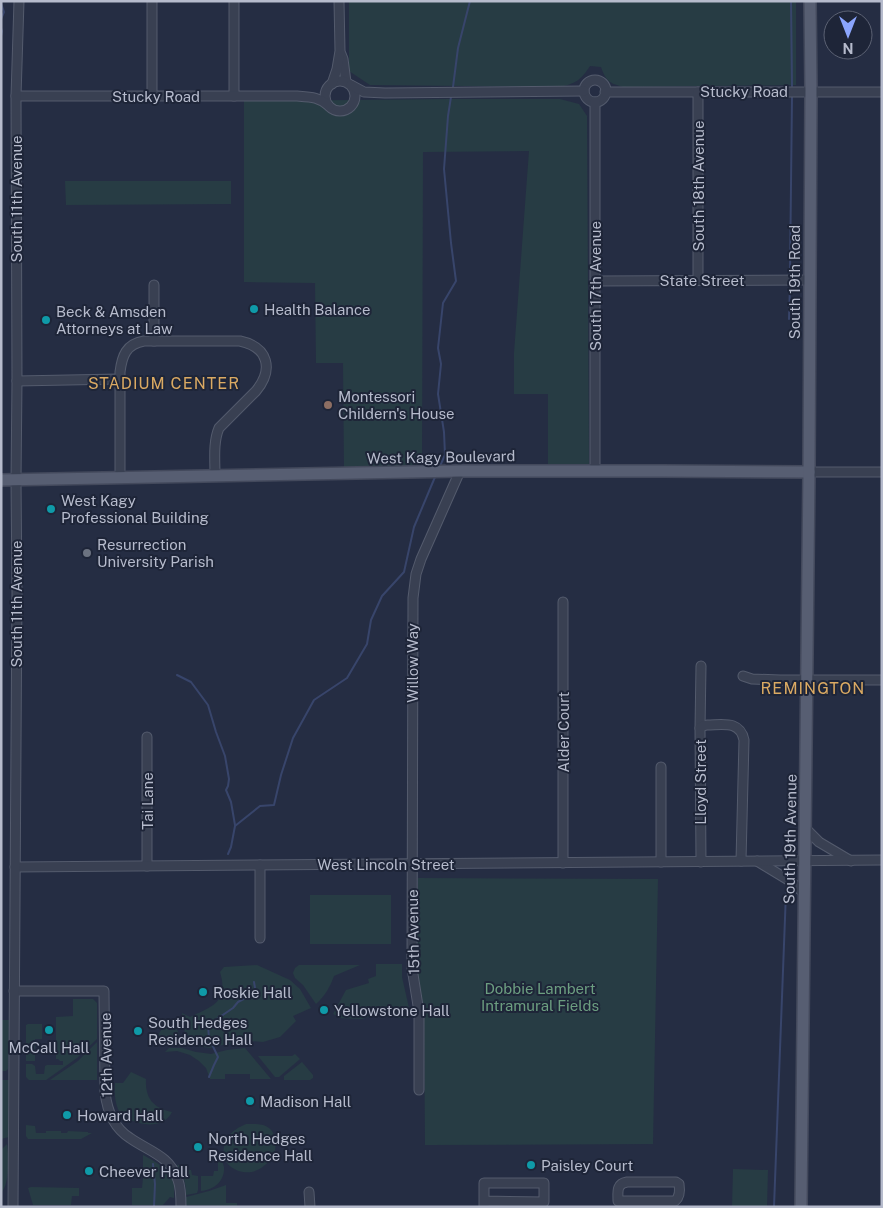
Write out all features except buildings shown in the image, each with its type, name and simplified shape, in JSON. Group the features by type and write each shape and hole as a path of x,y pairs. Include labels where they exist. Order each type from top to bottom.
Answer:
{"main road":[{"path":"810,1 811,91"},
{"name":"South 19th Road","path":"808,472 811,91"},
{"name":"West Kagy Boulevard","path":"1,480 460,472 808,472"},
{"name":"South 19th Avenue","path":"802,1207 808,472"}],"street":[{"name":"South 11th Avenue","path":"14,1207 17,381 16,96 19,1"},
{"path":"152,1 152,96"},
{"path":"234,1 234,96"},
{"path":"339,1 340,51 337,69 325,96 329,106 336,110 344,110 353,103 355,96 348,84 340,51"},
{"path":"330,85 340,81 348,84"},
{"name":"Stucky Road","path":"348,84 364,92 386,93 584,91 587,84 593,81 600,82 606,92 882,92"},
{"name":"Stucky Road","path":"297,96 321,92 330,85"},
{"path":"584,91 585,97 595,102 603,99 606,92"},
{"name":"South 18th Avenue","path":"698,92 698,280"},
{"name":"Stucky Road","path":"353,103 357,99 386,93"},
{"name":"Stucky Road","path":"16,96 297,96 322,100 329,106"},
{"name":"South 17th Avenue","path":"595,102 595,471"},
{"name":"State Street","path":"595,281 810,280"},
{"path":"154,286 154,340"},
{"path":"120,477 119,379 121,360 127,350 135,343 154,340 240,341 254,345 259,349 265,360 266,373 260,386 224,422 216,434 215,475"},
{"path":"17,381 119,379"},
{"name":"Willow Way","path":"412,864 414,585 421,559 460,472"},
{"name":"West Kagy Boulevard","path":"808,472 882,472"},
{"name":"Alder Court","path":"563,602 563,862"},
{"path":"700,666 700,728"},
{"path":"743,676 752,679 882,680"},
{"name":"Lloyd Street","path":"701,862 700,728 706,725 730,724 740,730 744,740 741,861"},
{"name":"Tai Lane","path":"147,737 147,866"},
{"path":"661,862 662,767"},
{"path":"806,829 819,842 851,861"},
{"name":"West Lincoln Street","path":"15,867 882,860"},
{"path":"757,861 790,881 804,893"},
{"name":"15th Avenue","path":"412,864 412,968 419,1012 419,1090"},
{"path":"260,865 260,938"},
{"name":"12th Avenue","path":"14,991 104,991 104,1092 106,1103 112,1118 125,1135 159,1154 171,1166 180,1185 181,1207"},
{"path":"622,1182 676,1182 679,1184 680,1194 675,1201 618,1204 618,1191 622,1182"},
{"path":"484,1183 544,1183 544,1202 484,1204 484,1183"},
{"path":"309,1192 310,1207"}],"green space":[{"path":"349,1 796,1 796,85 623,87 609,81 601,67 590,66 577,81 559,87 370,85 349,71"},
{"path":"560,99 579,104 587,116 589,467 548,469 548,394 514,394 514,353 529,151 423,152 422,469 344,470 343,363 316,363 315,283 244,282 244,101"},
{"path":"65,181 231,181 231,204 66,205"},
{"name":"Dobbie Lambert Intramural Fields","path":"418,878 658,879 653,1144 425,1145 424,1010 417,970"},
{"path":"310,895 391,895 391,944 310,944"},
{"path":"376,964 402,964 402,977 409,1008 409,1018 396,1018 392,1009 362,1019 337,1018 333,1014 346,990 369,983 368,979 376,976"},
{"path":"257,965 290,980 300,989 311,1008 293,1016 296,1021 280,1037 263,1042 251,1041 210,1048 190,1045 185,1034 182,1013 190,1017 206,1010 217,1002 221,997 222,990 220,972 224,967"},
{"path":"299,965 360,965 334,976 327,991 316,1004 303,985 295,978 293,973"},
{"path":"73,999 93,999 97,1003 97,1039 77,1058 46,1080 29,1080 26,1077 26,1064 35,1066 36,1074 44,1074 45,1066 47,1065 63,1065 63,1061 56,1059 56,1017 73,1016"},
{"path":"1,1020 9,1020 8,1069 6,1071 1,1071"},
{"path":"172,1020 183,1043 169,1042 161,1046 157,1038 158,1035 167,1021"},
{"path":"42,1024 42,1039 35,1039 35,1061 26,1061 26,1025"},
{"path":"97,1042 97,1080 50,1080 78,1061"},
{"path":"169,1048 182,1048 211,1054 245,1048 271,1079 250,1079 250,1074 225,1074 225,1079 210,1079 206,1068 199,1061 190,1055 177,1051 165,1052"},
{"path":"295,1054 300,1059 279,1077 275,1077 258,1056 292,1056"},
{"path":"302,1062 313,1075 313,1078 310,1080 284,1080 284,1076"},
{"path":"131,1072 146,1079 147,1092 155,1105 172,1112 164,1121 153,1124 141,1124 123,1117 120,1113 116,1101 115,1083 123,1083"},
{"path":"1,1080 9,1080 9,1137 1,1139"},
{"path":"246,1124 267,1126 273,1133 276,1143 271,1158 260,1169 243,1172 232,1168 228,1164 225,1159 224,1149 228,1137 236,1129"},
{"path":"26,1125 35,1126 36,1133 61,1131 61,1133 67,1133 68,1131 92,1133 81,1139 28,1139 26,1136"},
{"path":"7,1144 7,1177 1,1193 1,1150"},
{"path":"143,1155 162,1167 170,1175 174,1185 174,1198 170,1197 163,1205 132,1205 132,1188 142,1188 143,1178 150,1178 150,1169 143,1169"},
{"path":"218,1155 220,1155 224,1167 223,1177 214,1187 201,1191 201,1176 213,1176 214,1171 218,1171"},
{"path":"177,1165 183,1165 183,1169 191,1170 192,1175 198,1176 197,1193 186,1195 184,1180"},
{"path":"733,1169 768,1170 767,1207 732,1207"},
{"path":"226,1185 226,1203 237,1203 237,1206 186,1205 186,1197"},
{"path":"28,1188 79,1188 79,1196 72,1196 71,1205 33,1205"}],"waterway":[{"path":"453,87 458,48 470,1"},
{"path":"791,1 792,86"},
{"path":"1,3 4,12 1,19"},
{"path":"1,28 1,36"},
{"path":"790,275 792,96"},
{"path":"440,466 445,455 444,432 438,394 441,364 438,348 443,303 456,281 444,169 451,97"},
{"path":"789,319 790,285"},
{"path":"228,854 235,826 260,806 274,805 293,738 314,700 347,678 367,644 371,620 382,596 404,572 414,527 435,477"},
{"path":"177,675 191,682 208,705 225,756 229,779 226,790 231,802 235,825"},
{"path":"774,1207 786,892"},
{"path":"209,1077 218,1057 209,1038 208,1025 233,1008 238,1002 251,995 255,988 254,982"},
{"path":"153,1164 155,1184 154,1207"}],"place":[{"name":"Health Balance","path":"254,309"},
{"name":"Beck & Amsden Attorneys at Law","path":"46,320"},
{"name":"Montessori Childern's House","path":"328,405"},
{"name":"West Kagy Professional Building","path":"51,509"},
{"name":"Resurrection University Parish","path":"87,553"},
{"name":"Roskie Hall","path":"203,992"},
{"name":"Yellowstone Hall","path":"324,1010"},
{"name":"McCall Hall","path":"49,1030"},
{"name":"South Hedges Residence Hall","path":"138,1031"},
{"name":"Madison Hall","path":"250,1101"},
{"name":"Howard Hall","path":"67,1115"},
{"name":"North Hedges Residence Hall","path":"198,1147"},
{"name":"Paisley Court","path":"531,1165"},
{"name":"Cheever Hall","path":"89,1171"}],"district":[{"name":"STADIUM CENTER","path":"164,383"},
{"name":"REMINGTON","path":"813,688"}]}
